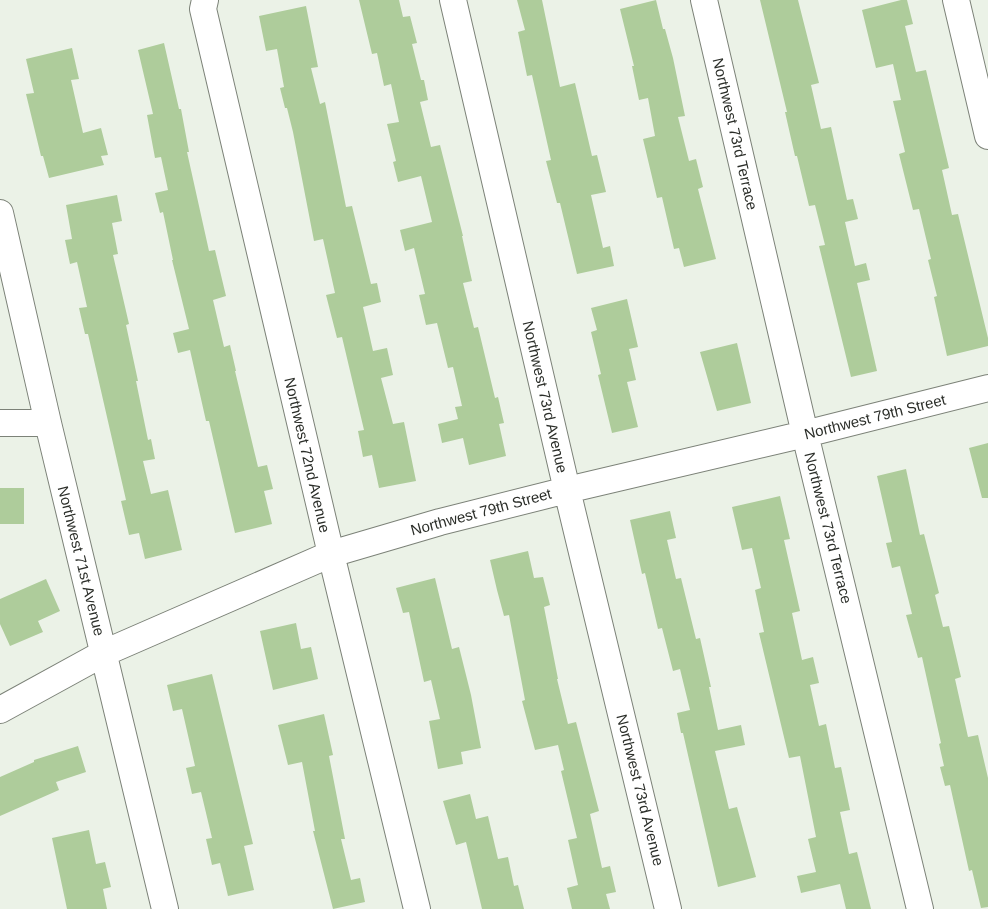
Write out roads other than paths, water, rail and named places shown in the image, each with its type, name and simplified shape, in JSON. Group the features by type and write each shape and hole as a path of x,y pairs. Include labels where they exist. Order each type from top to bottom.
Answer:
{"street":[{"name":"Northwest 72nd Avenue","path":"205,0 203,9 331,554 417,909"},
{"name":"Northwest 73rd Avenue","path":"453,0 567,490 668,909"},
{"name":"Northwest 73rd Terrace","path":"704,0 805,434 920,909"},
{"path":"956,0 988,136"},
{"name":"Northwest 71st Avenue","path":"0,213 48,423 165,909"},
{"name":"Northwest 79th Street","path":"0,710 104,653 331,554 440,522 988,388"},
{"path":"0,423 48,423"}]}
